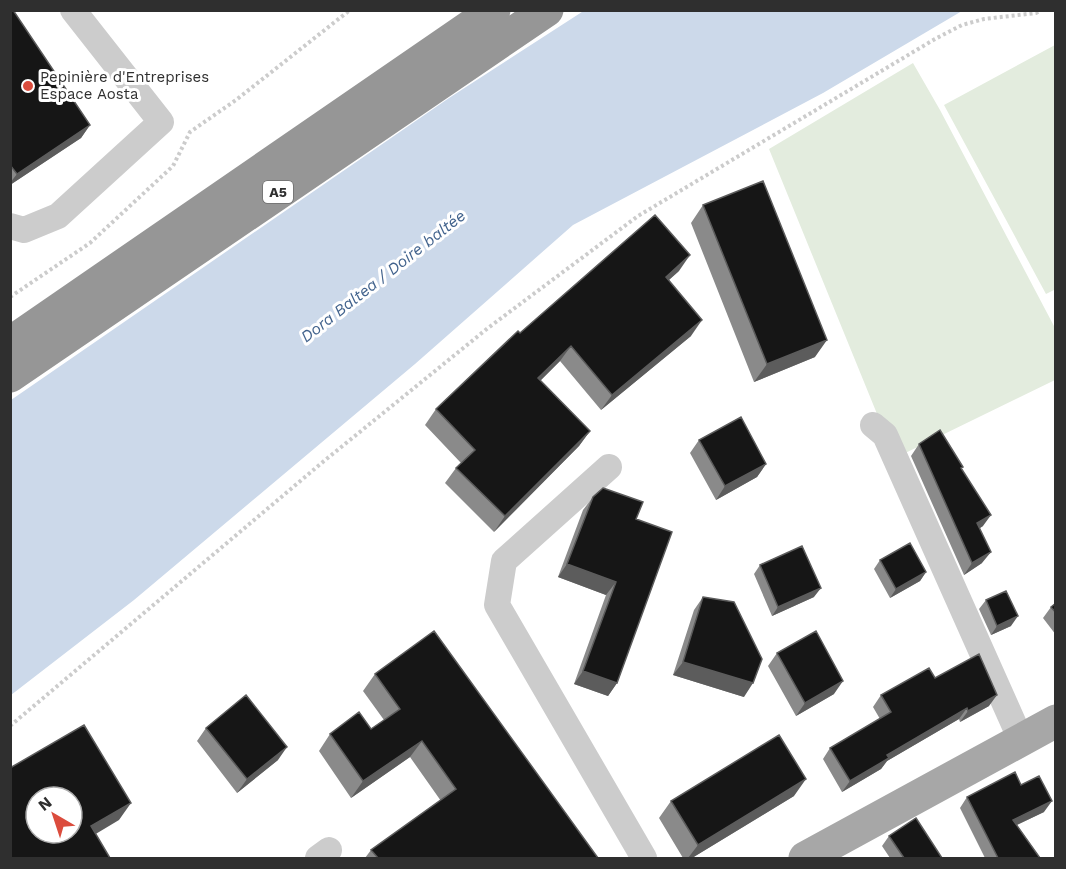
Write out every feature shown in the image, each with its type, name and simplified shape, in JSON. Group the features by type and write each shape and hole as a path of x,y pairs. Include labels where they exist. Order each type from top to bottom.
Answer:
{"highway":[{"name":"A5","path":"10,344 494,10"},
{"name":"A5","path":"10,376 547,10"}],"main road":[{"path":"805,858 1056,721"}],"street":[{"path":"10,226 24,230 58,216 161,122 73,10"},
{"path":"873,425 885,435 1021,740"},
{"path":"609,467 504,561 497,605 644,858"}],"path":[{"path":"10,297 90,243 173,166 190,132 236,100 350,10"},
{"path":"10,726 333,453 488,328 638,216 962,25 984,19 1036,13 1041,10"}],"shaded area":[{"path":"1055,45 1056,289 1046,294 944,105"},
{"path":"913,63 1055,328 1055,380 895,458 769,149"}],"water":[{"name":"Dora Baltea / Doire baltée","path":"585,10 962,11 823,93 573,225 415,364 134,600 11,695 11,400 449,98"}],"building":[{"name":"Pepinière d'Entreprises Espace Aosta","path":"10,10 13,10 90,125 17,174 10,165"},
{"path":"763,181 827,340 767,364 703,205"},
{"path":"655,215 690,255 666,277 702,320 612,395 571,346 538,378 590,431 505,516 456,468 475,450 436,409 518,331 520,333"},
{"path":"741,417 766,464 725,486 699,440"},
{"path":"940,430 991,515 977,523 991,552 972,563 919,444"},
{"path":"603,488 643,502 636,519 672,532 617,683 583,671 616,582 567,564 593,497"},
{"path":"910,543 926,572 896,589 880,560"},
{"path":"802,546 821,588 778,607 760,565"},
{"path":"1006,591 1018,616 997,626 986,600"},
{"path":"703,597 734,602 762,659 753,683 683,662"},
{"path":"1056,603 1056,613 1051,607"},
{"path":"434,631 598,858 378,858 371,850 456,789 422,741 363,781 330,734 359,712 371,729 400,709 375,674"},
{"path":"816,631 843,681 805,703 777,653"},
{"path":"979,654 997,695 968,711 967,708 887,755 889,758 850,781 830,748 891,712 881,695 929,668 935,678"},
{"path":"246,695 287,747 247,779 206,728"},
{"path":"84,725 131,803 91,826 110,858 10,858 10,768"},
{"path":"779,735 806,779 698,845 671,801"},
{"path":"1015,772 1021,785 1039,776 1052,801 1013,820 1040,858 998,858 967,797"},
{"path":"916,818 942,858 904,858 889,836"}],"place":[{"name":"Pepinière d'Entreprises Espace Aosta","path":"28,86"}]}
